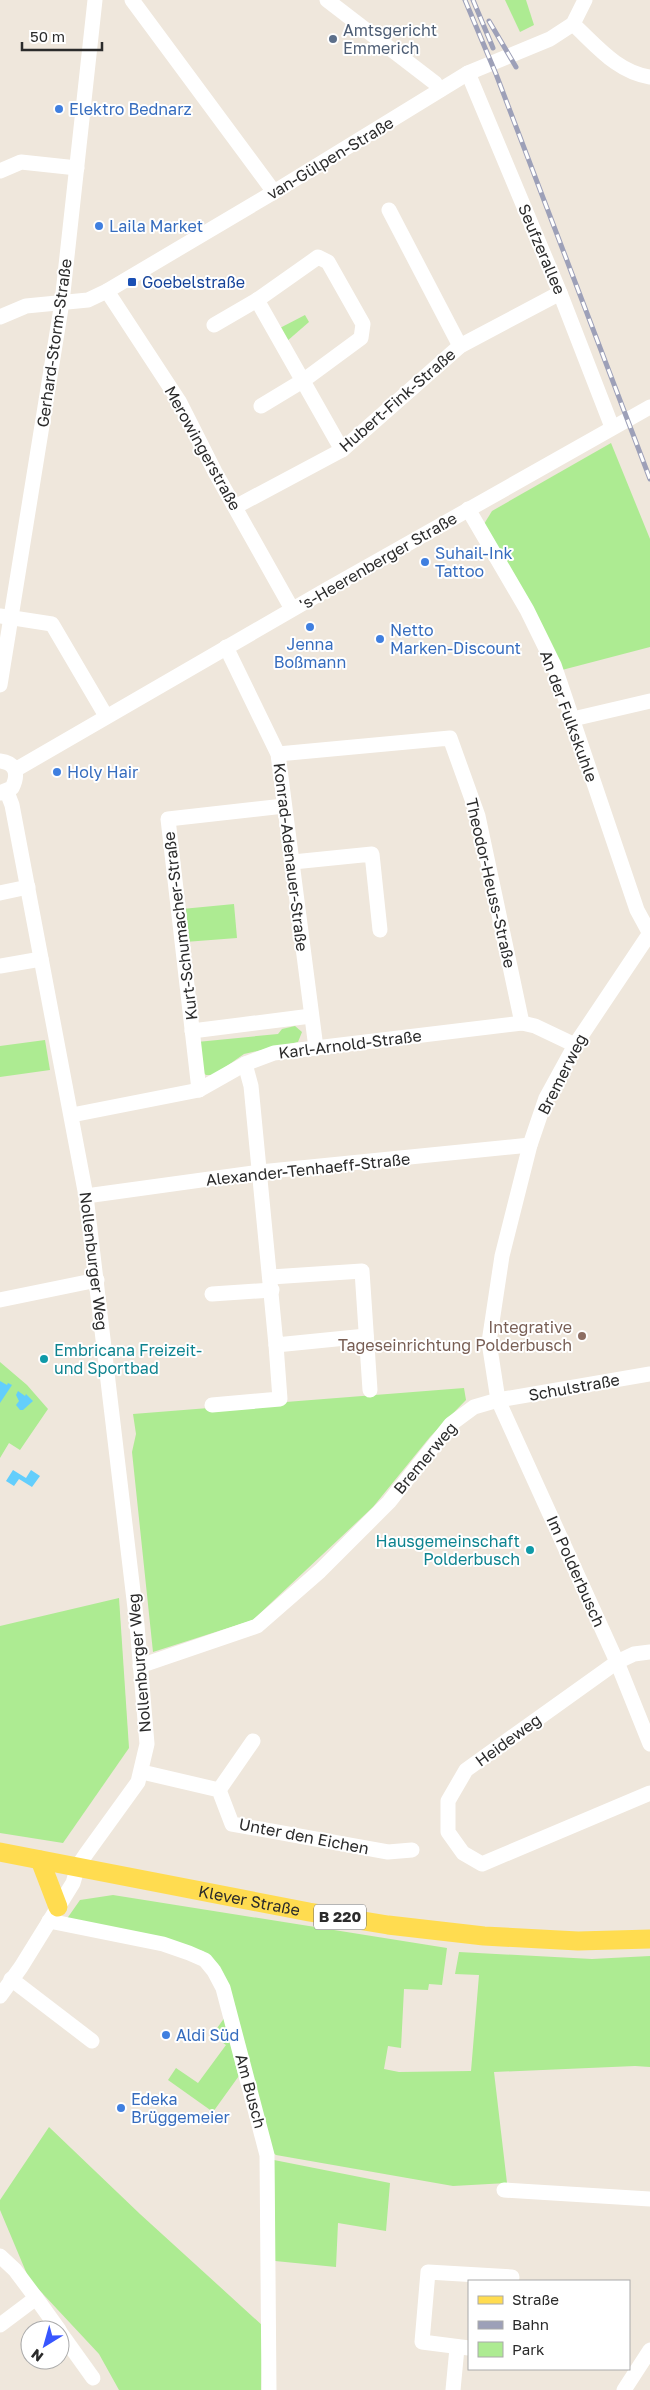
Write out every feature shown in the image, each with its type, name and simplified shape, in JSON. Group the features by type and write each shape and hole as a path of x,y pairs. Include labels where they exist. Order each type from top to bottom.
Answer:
{"main road":[{"name":"Klever Straße","path":"0,1852 300,1910 388,1925 484,1936 578,1941 650,1939"},
{"path":"40,1860 53,1914"}],"street":[{"name":"Gerhard-Storm-Straße","path":"0,685 6,617 62,302 95,0"},
{"path":"132,0 274,192"},
{"path":"327,0 435,83 440,90"},
{"path":"585,0 574,24 618,66 630,72 650,77"},
{"name":"van-Gülpen-Straße","path":"62,302 88,300 107,291 274,192 468,73 550,39 574,24"},
{"name":"Seufzerallee","path":"468,73 560,293 612,427"},
{"path":"0,171 21,162 76,168"},
{"path":"389,210 460,346"},
{"path":"214,325 257,300 318,257 328,262 363,324 361,338 304,380 261,406"},
{"name":"Merowingerstraße","path":"107,291 179,402 215,472 292,609"},
{"name":"Hubert-Fink-Straße","path":"235,507 342,450 460,346 560,293"},
{"path":"257,300 342,450"},
{"path":"0,317 26,306 62,302"},
{"name":"'s-Heerenberger Straße","path":"15,770 292,609 650,406"},
{"name":"An der Fulkskuhle","path":"468,510 527,610 554,665 574,719 591,776 637,910 650,933"},
{"path":"6,617 52,624 106,716"},
{"name":"Konrad-Adenauer-Straße","path":"226,648 278,754 316,1048"},
{"path":"574,719 650,701"},
{"name":"Theodor-Heuss-Straße","path":"278,754 450,738 478,816 522,1023"},
{"path":"0,761 6,762 15,770 17,780 12,788 3,792"},
{"name":"Nollenburger Weg","path":"0,1996 73,1882 78,1866 138,1782 142,1772 147,1744 140,1666 86,1196 12,805 3,792"},
{"name":"Kurt-Schumacher-Straße","path":"199,1090 168,819 284,806"},
{"path":"293,862 372,854 380,930"},
{"path":"0,893 28,888"},
{"name":"Bremerweg","path":"140,1666 257,1626 320,1571 388,1502 451,1424 474,1407 498,1400 489,1342 502,1256 530,1145 546,1098 575,1045 650,933"},
{"path":"0,966 41,958"},
{"name":"Karl-Arnold-Straße","path":"192,1031 311,1016"},
{"name":"Karl-Arnold-Straße","path":"72,1115 199,1090 245,1064 274,1053 522,1023 535,1026 575,1045"},
{"path":"212,1405 280,1399 260,1172 251,1086 245,1064"},
{"name":"Alexander-Tenhaeff-Straße","path":"86,1196 260,1172 530,1145"},
{"path":"212,1294 362,1271 370,1390"},
{"path":"0,1300 97,1280"},
{"path":"276,1345 366,1336"},
{"name":"Schulstraße","path":"498,1400 650,1374"},
{"name":"Im Polderbusch","path":"498,1400 617,1662 650,1744"},
{"name":"Heideweg","path":"650,1652 634,1654 617,1662 466,1770 448,1801 448,1832 463,1854 482,1864 650,1793"},
{"path":"142,1772 219,1790 253,1741"},
{"name":"Unter den Eichen","path":"219,1790 232,1824 388,1852 412,1850"},
{"name":"Am Busch","path":"53,1914 189,1952 205,1960 214,1971 223,1988 267,2155 269,2390"},
{"path":"11,1979 92,2041"},
{"path":"504,2190 650,2199"},
{"path":"553,2199 650,2209"},
{"path":"0,2256 15,2270 51,2320"},
{"path":"454,2390 463,2348 422,2342 428,2272 512,2277 511,2280"},
{"path":"0,2325 36,2298"},
{"path":"70,2347 92,2378"},
{"path":"624,2390 650,2350"}],"green space":[{"path":"505,0 526,0 534,25 520,32"},
{"path":"305,315 309,322 286,342 278,329"},
{"path":"611,443 650,539 650,647 562,670 484,524 492,511"},
{"path":"234,904 237,938 185,942 182,909"},
{"path":"295,1026 302,1032 298,1042 244,1054 214,1075 206,1075 201,1071 197,1042 278,1034 282,1029"},
{"path":"45,1040 50,1070 0,1077 0,1046"},
{"path":"0,1362 27,1385 48,1409 20,1450 9,1443 0,1458"},
{"path":"464,1388 466,1400 430,1437 373,1507 253,1620 153,1652 132,1452 136,1434 133,1414"},
{"path":"119,1598 129,1748 63,1843 0,1833 0,1626"},
{"path":"113,1895 447,1948 442,1985 429,1984 428,1990 404,1989 401,2048 388,2046 384,2069 399,2072 471,2071 479,1975 455,1974 459,1952 592,1959 650,1956 650,2067 494,2072 507,2183 453,2186 276,2155 273,2153 229,1992 218,1964 203,1951 66,1920 80,1900"},
{"path":"225,2017 241,2073 213,2112 168,2080 176,2068 198,2083 226,2045 219,2040 222,2036 215,2031"},
{"path":"49,2127 140,2214 263,2326 261,2390 119,2390 99,2354 70,2323 70,2320 67,2320 29,2279 0,2210 0,2200"},
{"path":"274,2160 390,2183 386,2231 338,2223 336,2267 275,2261"}],"water":[{"path":"0,1381 7,1385 8,1383 12,1385 0,1403"},
{"path":"18,1391 25,1396 26,1394 33,1401 23,1410 20,1410 16,1405 19,1401 16,1395"},
{"path":"13,1470 26,1478 31,1470 40,1476 32,1487 19,1479 14,1486 6,1481"}],"railway":[{"path":"465,0 496,74 650,479"},
{"path":"473,0 493,48"},
{"path":"489,21 516,67"}],"place":[{"name":"Amtsgericht Emmerich","path":"333,39"},
{"name":"Elektro Bednarz","path":"59,109"},
{"name":"Laila Market","path":"99,226"},
{"name":"Goebelstraße","path":"132,282"},
{"name":"Suhail-Ink Tattoo","path":"425,562"},
{"name":"Jenna Boßmann","path":"310,627"},
{"name":"Netto Marken-Discount","path":"380,639"},
{"name":"Holy Hair","path":"57,772"},
{"name":"Integrative Tageseinrichtung Polderbusch","path":"582,1336"},
{"name":"Embricana Freizeit- und Sportbad","path":"44,1359"},
{"name":"Hausgemeinschaft Polderbusch","path":"530,1550"},
{"name":"Aldi Süd","path":"166,2035"},
{"name":"Edeka Brüggemeier","path":"121,2108"}]}
